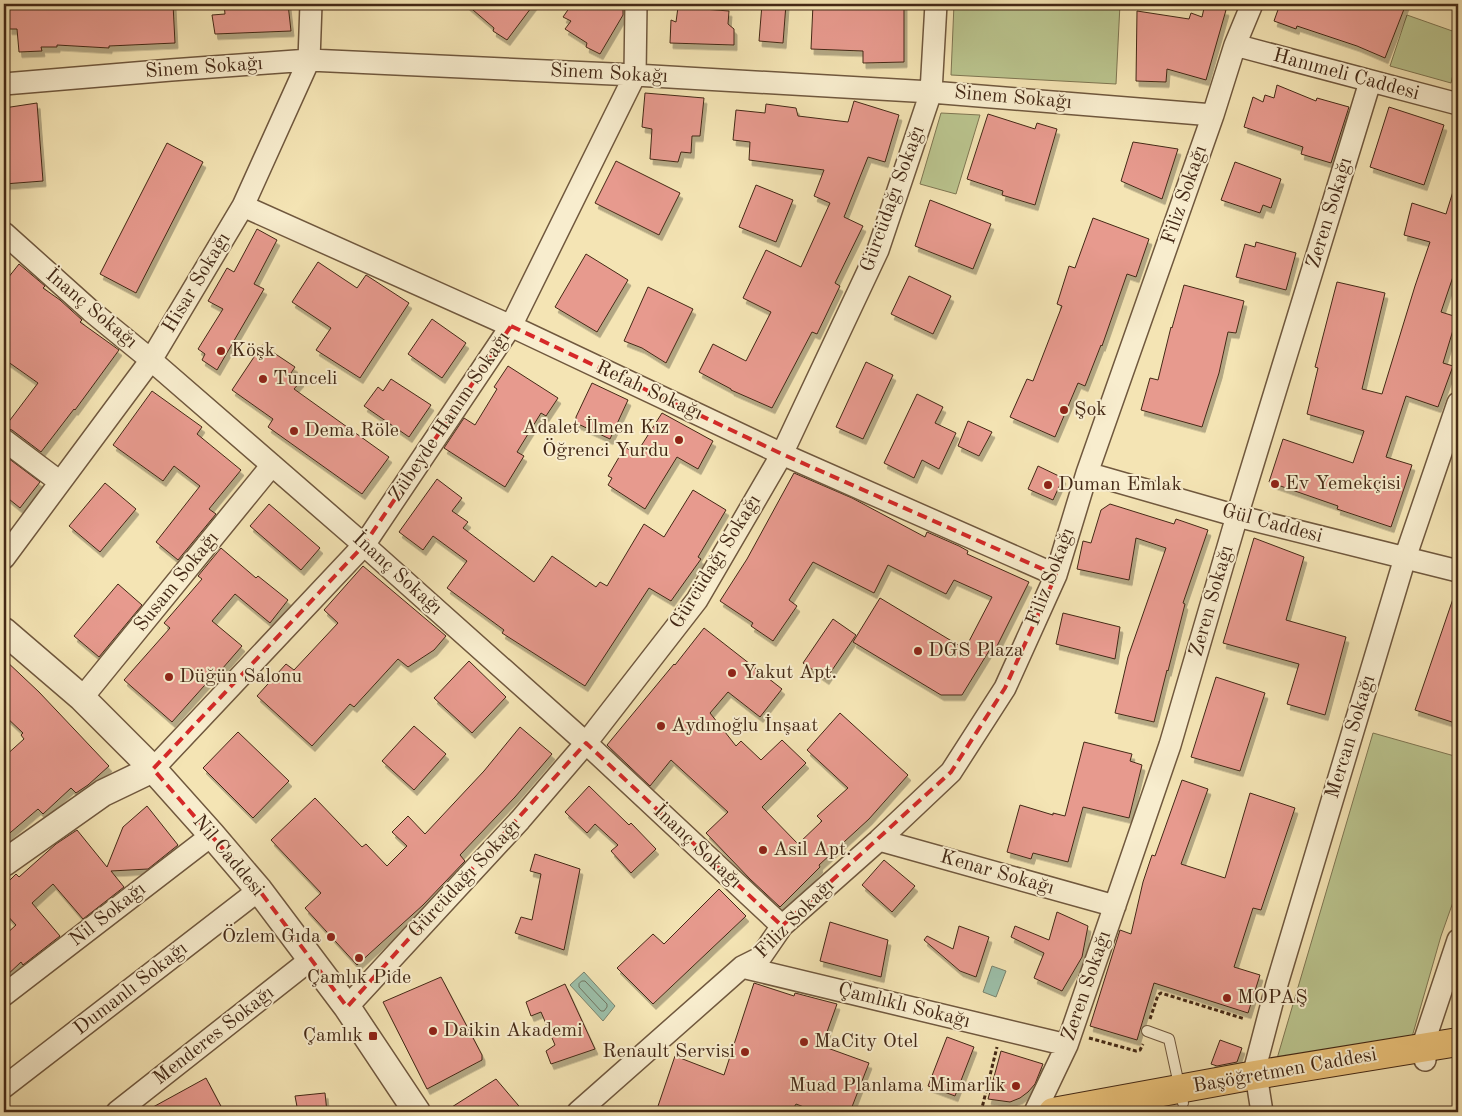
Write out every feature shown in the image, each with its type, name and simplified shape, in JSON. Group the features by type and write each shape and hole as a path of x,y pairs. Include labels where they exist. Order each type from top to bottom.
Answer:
{"main road":[{"name":"Başöğretmen Caddesi","path":"1053,1112 1181,1096 1258,1092 1424,1054 1458,1042"},
{"name":"Başöğretmen Caddesi","path":"1424,1054 1458,1056"},
{"name":"Başöğretmen Caddesi","path":"1131,1112 1181,1096"}],"street":[{"name":"Hisar Sokağı","path":"4,558 151,360 243,206 309,60 310,4"},
{"name":"Zübeyde Hanım Sokağı","path":"153,768 364,545 511,326 635,76 636,4"},
{"name":"Gürcüdağı Sokağı","path":"347,1007 488,856 586,743 697,600 782,454 878,250 932,92 936,4"},
{"name":"Filiz Sokağı","path":"578,1112 742,967 760,958 782,926 879,840 951,772 1005,688 1056,575 1087,473 1213,115 1235,45 1252,4"},
{"name":"Hanımeli Caddesi","path":"1235,45 1458,104"},
{"name":"Sinem Sokağı","path":"4,84 309,60 932,92 1213,115"},
{"name":"Zeren Sokağı","path":"1035,1112 1069,1039 1170,745 1237,516 1370,82"},
{"name":"Refah Sokağı","path":"243,206 511,326 782,454 1056,575"},
{"name":"İnanç Sokağı","path":"4,233 91,311 151,360 364,545 586,743 782,926"},
{"name":"Mercan Sokağı","path":"1258,1092 1255,1068 1276,984 1405,558 1458,403"},
{"path":"4,440 60,482"},
{"name":"Susam Sokağı","path":"82,698 272,465"},
{"name":"Gül Caddesi","path":"1087,473 1237,516 1458,570"},
{"name":"Nil Caddesi","path":"4,631 82,698 153,768 212,835 259,890 347,1007 417,1112"},
{"path":"4,863 103,794 153,768"},
{"name":"Nil Sokağı","path":"4,995 212,835"},
{"name":"Kenar Sokağı","path":"879,840 1115,906"},
{"name":"Dumanlı Sokağı","path":"4,1087 259,890"},
{"path":"1424,1054 1458,940"},
{"name":"Menderes Sokağı","path":"118,1112 310,960"},
{"name":"Çamlıklı Sokağı","path":"742,967 1002,1030 1069,1039"}],"lane":[{"path":"1147,1031 1169,1039 1181,1096"}],"path":[{"path":"1069,1039 1136,1051 1140,1050 1158,995 1161,992 1245,1019"},
{"path":"981,1112 1002,1030"}],"highlighted area":[{"path":"511,326 782,454 1056,575 1005,688 951,772 782,926 586,743 347,1007 259,890 153,769 364,545"}],"shaded area":[{"path":"954,4 1120,4 1116,84 951,75"},
{"path":"1407,15 1458,33 1458,53 1451,83 1390,66"},
{"path":"941,113 980,115 956,194 920,184"},
{"path":"1373,733 1458,757 1458,888 1441,936 1412,1037 1276,1062"}],"water":[{"path":"992,966 1006,971 996,997 983,992"},
{"path":"584,972 615,1006 603,1021 570,985"}],"building":[{"path":"18,4 173,4 175,43 109,46 109,48 57,45 57,47 41,47 42,51 19,52 17,29 9,29 9,9 19,8"},
{"path":"224,4 288,4 291,31 215,34 212,15 225,14"},
{"path":"466,4 534,4 507,40 493,31 494,28"},
{"path":"572,4 619,4 623,6 623,15 600,54 586,47 587,43 565,29 571,21 563,17"},
{"path":"762,4 786,4 783,43 759,41"},
{"path":"813,4 904,4 904,62 863,63 863,51 811,49"},
{"path":"1205,4 1226,10 1206,80 1167,69 1166,82 1136,81 1137,11 1189,19 1191,13 1202,17"},
{"path":"1280,4 1406,4 1385,58 1357,46 1297,26 1296,29 1274,21"},
{"path":"678,7 729,11 728,24 734,29 734,45 670,43 671,20 676,22"},
{"path":"1277,85 1316,101 1317,98 1349,107 1331,163 1301,154 1303,147 1244,127 1253,97 1263,102 1265,95 1274,98"},
{"path":"645,93 704,98 700,136 692,136 691,153 681,152 678,162 650,159 652,129 642,127"},
{"path":"854,101 899,115 885,162 868,157 844,217 863,226 835,283 840,286 817,334 812,332 772,408 731,390 699,372 713,344 746,361 771,312 743,298 766,250 801,267 830,203 814,196 824,170 749,160 750,142 733,140 736,110 765,113 766,104 796,108 798,116 848,122"},
{"path":"37,103 43,181 4,184 4,108"},
{"path":"1389,107 1444,125 1424,185 1370,167"},
{"path":"988,114 1035,129 1037,123 1057,129 1035,205 1002,195 1003,191 967,179"},
{"path":"1133,142 1178,149 1162,199 1121,181"},
{"path":"167,143 203,162 136,293 100,274"},
{"path":"616,161 680,193 659,235 595,203"},
{"path":"1235,162 1281,179 1271,208 1263,205 1260,213 1221,200"},
{"path":"756,185 793,200 776,242 739,227"},
{"path":"1455,185 1458,185 1458,262 1441,312 1457,317 1443,363 1453,366 1438,407 1406,396 1386,457 1412,465 1391,527 1337,509 1338,506 1269,482 1283,439 1353,463 1364,431 1307,414 1318,368 1315,367 1337,282 1385,293 1362,389 1382,394 1430,242 1404,235 1412,203 1446,214"},
{"path":"930,200 991,224 973,269 915,246"},
{"path":"1093,218 1149,239 1136,277 1127,274 1102,346 1085,386 1078,383 1055,437 1010,417 1027,379 1033,381 1062,306 1057,304 1069,266 1075,268"},
{"path":"257,229 277,240 254,284 264,289 217,370 202,360 205,354 198,349 223,309 208,301 227,268 234,272"},
{"path":"1256,242 1296,253 1286,290 1236,277 1245,244 1255,247"},
{"path":"586,254 628,280 597,332 555,307"},
{"path":"318,262 357,288 366,275 409,303 360,378 316,350 331,328 292,302"},
{"path":"19,264 45,286 43,288 60,300 82,320 80,322 119,350 41,452 12,430 4,428 38,383 4,359 4,283"},
{"path":"909,276 951,296 933,334 891,314"},
{"path":"1184,285 1244,301 1236,333 1228,332 1219,373 1202,427 1141,410 1150,378 1158,380"},
{"path":"648,287 693,309 666,363 642,348 624,341"},
{"path":"432,319 466,343 442,378 408,354"},
{"path":"262,345 295,367 291,373 301,381 294,389 389,457 362,494 268,427 273,419 232,390"},
{"path":"866,362 893,375 863,439 836,427"},
{"path":"508,366 558,398 546,416 541,413 517,452 524,456 505,487 444,448 464,418 475,425 497,389 494,387"},
{"path":"391,379 431,405 409,437 364,406 378,387 383,391"},
{"path":"592,383 628,400 610,439 576,423 576,417"},
{"path":"152,391 202,427 197,434 241,470 209,509 216,514 178,560 156,542 200,486 174,466 163,481 113,445"},
{"path":"917,394 943,407 935,423 956,433 939,469 922,460 914,478 884,463"},
{"path":"662,413 713,441 698,469 677,457 645,509 608,485 612,478 608,476 625,447 636,454"},
{"path":"968,421 992,432 979,456 958,446"},
{"path":"4,455 40,482 20,508 4,495"},
{"path":"1038,466 1063,478 1053,500 1028,489"},
{"path":"794,473 852,498 925,537 927,532 959,546 968,551 967,554 1029,582 996,648 992,646 962,695 941,695 853,642 880,598 965,649 992,597 954,580 946,594 888,565 874,593 813,562 789,600 797,606 773,641 751,626 753,623 720,601 747,559"},
{"path":"437,479 462,498 452,511 468,522 463,528 534,582 552,556 596,587 600,582 607,586 644,524 664,537 693,490 726,510 698,557 701,559 671,601 649,588 585,686 502,633 504,630 447,588 467,561 433,536 423,550 399,532"},
{"path":"105,483 136,509 100,552 69,526"},
{"path":"269,504 320,548 301,570 250,526"},
{"path":"1110,504 1174,524 1176,519 1208,530 1183,603 1185,604 1154,722 1115,713 1128,657 1166,548 1136,538 1129,580 1077,569 1083,541 1091,543 1101,510"},
{"path":"1254,538 1304,557 1286,620 1346,637 1325,715 1287,704 1299,664 1223,643"},
{"path":"221,548 256,578 258,576 288,600 270,623 235,594 212,621 242,646 172,722 124,680 170,628 164,623 202,579 198,576"},
{"path":"363,566 446,636 434,650 408,667 398,659 354,707 350,704 312,746 257,696 286,664 294,670 338,623 324,610"},
{"path":"118,584 142,605 99,657 74,636"},
{"path":"1456,590 1458,591 1458,724 1415,710"},
{"path":"1063,613 1120,627 1115,659 1056,644"},
{"path":"833,619 856,635 826,679 803,663"},
{"path":"704,628 782,689 760,717 728,692 710,713 736,746 741,741 761,760 782,740 806,763 762,807 798,844 822,821 817,816 848,788 807,750 840,713 908,775 869,819 819,865 820,867 780,907 706,833 728,812 671,760 650,786 607,745"},
{"path":"4,659 39,692 109,766 76,793 71,788 43,814 38,809 4,838 4,757 24,739 21,735 23,733 4,715"},
{"path":"469,661 506,697 472,733 434,698"},
{"path":"1216,677 1265,693 1240,771 1191,757"},
{"path":"414,726 446,754 414,790 382,761"},
{"path":"520,727 552,754 515,797 460,855 465,861 423,905 357,965 305,908 321,893 271,840 315,798 362,847 366,844 387,866 407,846 392,832 408,816 425,834 484,771"},
{"path":"238,732 289,781 253,818 203,768"},
{"path":"1084,742 1132,754 1130,761 1142,765 1129,818 1083,807 1068,862 1033,853 1031,859 1007,852 1020,805 1053,815 1053,813 1065,816"},
{"path":"1182,780 1208,789 1181,864 1225,878 1250,793 1295,808 1261,910 1253,908 1234,967 1260,975 1248,1013 1154,983 1137,1040 1090,1026 1120,930 1131,934 1143,882 1152,855 1155,856"},
{"path":"589,786 629,825 631,823 656,849 631,873 611,851 618,845 595,824 587,833 565,812"},
{"path":"147,806 178,845 148,869 111,871 124,887 83,919 53,884 32,903 60,936 23,965 21,962 4,978 4,936 16,925 4,912 4,886 16,874 19,877 56,844 77,830 107,867 123,827"},
{"path":"535,854 580,869 564,950 515,933 521,917 532,920 541,874 530,871"},
{"path":"884,860 915,886 892,912 862,885"},
{"path":"719,889 746,916 653,1004 617,968 653,934 664,944"},
{"path":"1057,912 1088,926 1082,957 1062,991 1034,978 1044,953 1011,937 1015,926 1049,940"},
{"path":"830,922 888,940 881,977 820,961"},
{"path":"959,926 989,937 976,977 960,971 924,940 927,936 953,949"},
{"name":"Daikin Akademi","path":"441,977 482,1055 482,1060 427,1089 383,1002"},
{"path":"754,983 794,996 795,993 837,1004 822,1046 869,1063 850,1112 817,1112 796,1104 791,1112 656,1112 675,1056 724,1075"},
{"path":"565,984 595,1049 551,1064 546,1051 555,1045 541,1012 531,1016 526,1002"},
{"path":"947,1037 974,1047 955,1096 928,1086"},
{"path":"1220,1040 1242,1048 1237,1062 1217,1066 1211,1064"},
{"path":"1001,1051 1043,1064 1035,1084 1020,1098 1010,1102 988,1099"},
{"path":"206,1078 224,1112 144,1112"},
{"path":"496,1079 524,1112 444,1112"},
{"path":"325,1093 327,1112 298,1112 295,1096"}],"place":[{"name":"Köşk","path":"221,351"},
{"name":"Tunceli","path":"263,379"},
{"name":"Şok","path":"1064,410"},
{"name":"Dema Röle","path":"294,431"},
{"name":"Adalet İlmen Kız Öğrenci Yurdu","path":"679,440"},
{"name":"Ev Yemekçisi","path":"1275,484"},
{"name":"Duman Emlak","path":"1048,485"},
{"name":"DGS Plaza","path":"918,651"},
{"name":"Yakut Apt.","path":"732,673"},
{"name":"Düğün Salonu","path":"169,677"},
{"name":"Aydınoğlu İnşaat","path":"661,726"},
{"name":"Asil Apt.","path":"763,850"},
{"name":"Özlem Gıda","path":"331,937"},
{"name":"Çamlık Pide","path":"359,958"},
{"name":"MOPAŞ","path":"1227,998"},
{"name":"Daikin Akademi","path":"433,1031"},
{"name":"Çamlık","path":"373,1036"},
{"name":"MaCity Otel","path":"804,1042"},
{"name":"Renault Servisi","path":"745,1052"},
{"name":"Muad Planlama Mimarlık","path":"1016,1086"}]}
